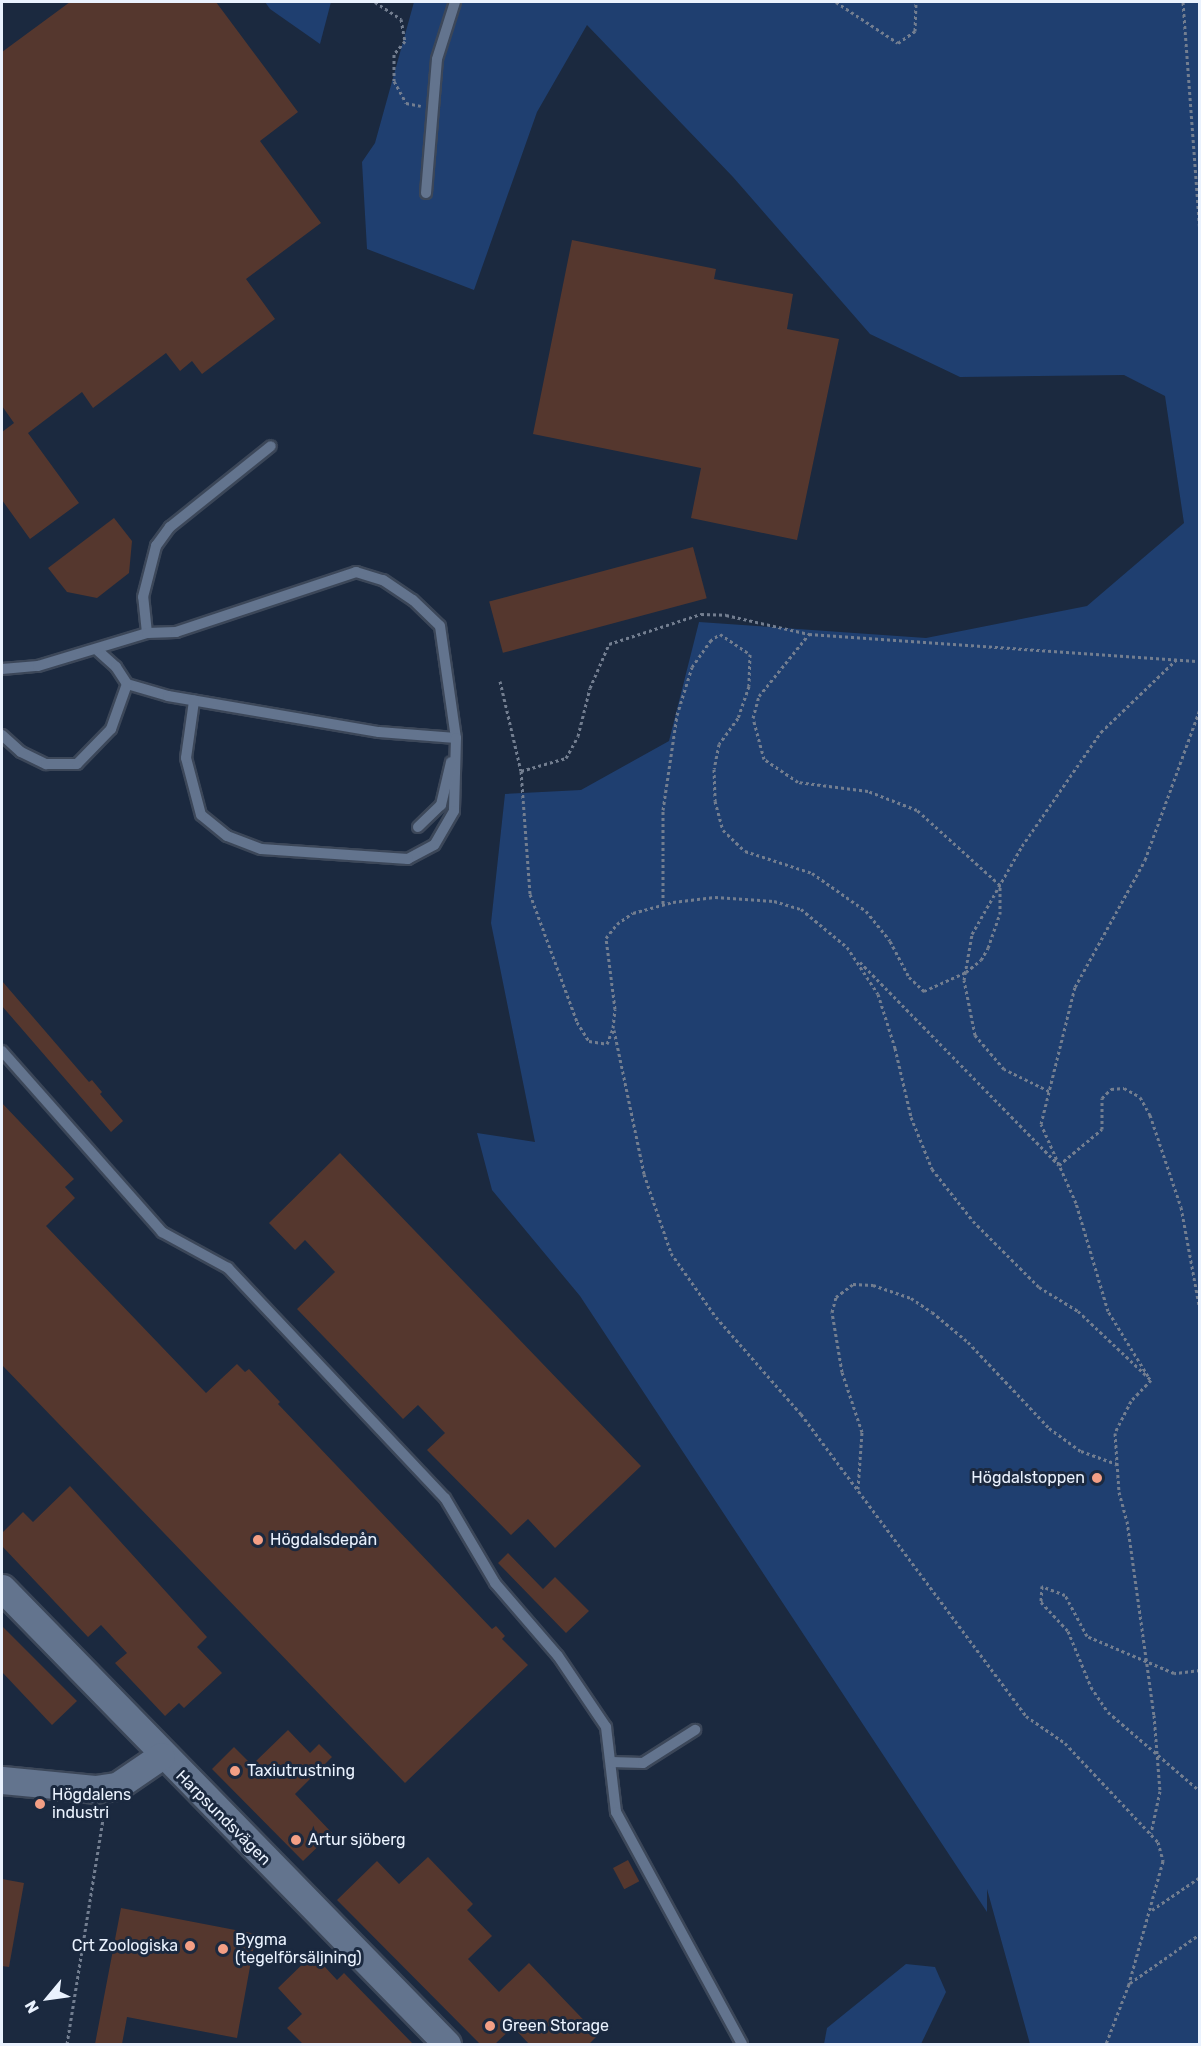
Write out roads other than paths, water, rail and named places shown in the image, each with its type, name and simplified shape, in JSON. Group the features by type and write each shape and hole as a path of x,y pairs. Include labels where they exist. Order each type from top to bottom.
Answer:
{"street":[{"name":"Harpsundsvägen","path":"2,1588 161,1756 447,2044"},
{"path":"2,1780 95,1789 117,1786 161,1756"}],"lane":[{"path":"426,193 437,59 455,2"},
{"path":"147,633 143,597 156,546 170,527 271,446"},
{"path":"2,669 38,666 147,633 176,632 356,572 383,580 413,600 440,626 456,738 454,811 434,845 408,859 261,849 227,836 201,815 186,758 194,701"},
{"path":"96,649 116,667 127,684 194,701 379,732 456,738"},
{"path":"2,735 21,753 46,764 77,764 111,729 127,684"},
{"path":"418,827 441,805 456,738"},
{"path":"2,1051 162,1232 228,1268 445,1498 495,1583 558,1656 606,1727 616,1812 742,2044"},
{"path":"611,1762 643,1763 695,1730"}],"place":[{"name":"Högdalstoppen","path":"1097,1478"},
{"name":"Högdalsdepån","path":"258,1540"},
{"name":"Taxiutrustning","path":"235,1771"},
{"name":"Högdalens industri","path":"40,1804"},
{"name":"Artur sjöberg","path":"296,1840"},
{"name":"Crt Zoologiska","path":"190,1946"},
{"name":"Bygma (tegelförsäljning)","path":"223,1949"},
{"name":"Green Storage","path":"490,2026"}]}
